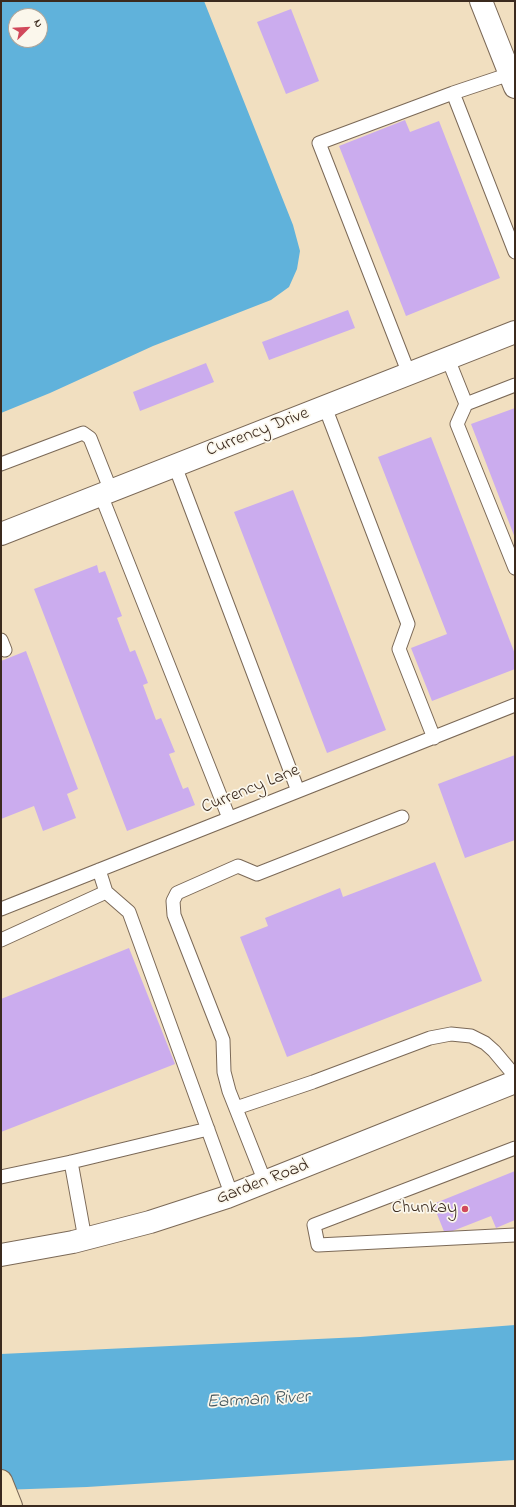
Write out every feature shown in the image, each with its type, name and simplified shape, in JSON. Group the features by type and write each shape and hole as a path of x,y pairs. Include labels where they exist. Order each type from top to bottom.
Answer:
{"street":[{"path":"481,1 512,81"},
{"name":"Currency Drive","path":"1,534 515,332"},
{"name":"Garden Road","path":"1,1255 85,1239 150,1222 232,1196 515,1082"}],"lane":[{"path":"409,374 320,143 453,93 512,81"},
{"path":"453,93 515,252"},
{"path":"448,359 466,404"},
{"path":"515,385 466,404 457,424 515,568"},
{"path":"325,407 408,624 398,648 434,738"},
{"path":"1,464 83,433 90,438 106,493 229,818"},
{"path":"175,466 298,791"},
{"name":"Currency Lane","path":"1,909 515,705"},
{"path":"265,1182 229,1091 224,1072 223,1040 174,915 173,901 177,892 238,866 257,874 402,817"},
{"path":"99,870 106,892 129,912 232,1196"},
{"path":"1,940 106,892"},
{"path":"236,1108 313,1082 430,1038 451,1034 471,1036 485,1043 494,1051 515,1076"},
{"path":"1,1178 208,1129"},
{"path":"515,1148 314,1224 318,1246 515,1235"},
{"path":"71,1162 85,1239"}],"water":[{"path":"1,1 204,1 293,225 300,251 297,269 289,287 271,300 153,346 50,393 1,413"},
{"name":"Earman River","path":"515,1325 515,1460 87,1487 1,1490 1,1354 360,1337"}],"building":[{"path":"291,9 319,81 286,94 257,22"},
{"path":"405,120 410,132 439,121 500,278 406,316 339,146"},
{"path":"348,310 355,328 269,360 262,342"},
{"path":"206,363 214,382 140,411 133,392"},
{"path":"515,408 515,538 471,424"},
{"path":"431,437 515,654 515,669 432,701 411,648 447,634 378,457"},
{"path":"293,490 386,730 327,753 234,512"},
{"path":"97,565 99,573 105,571 122,616 117,618 130,652 135,650 148,683 143,685 156,720 161,718 175,752 169,754 183,789 188,787 195,805 127,831 34,589"},
{"path":"26,651 78,789 67,794 76,818 43,831 34,806 1,819 1,661"},
{"path":"515,755 515,840 465,858 438,784"},
{"path":"435,862 482,981 287,1057 240,937 268,926 265,918 340,888 343,897"},
{"path":"129,948 175,1064 1,1132 1,999"},
{"path":"515,1171 515,1220 496,1228 491,1216 445,1234 433,1204"}],"place":[{"name":"Chunkay","path":"465,1209"}]}
